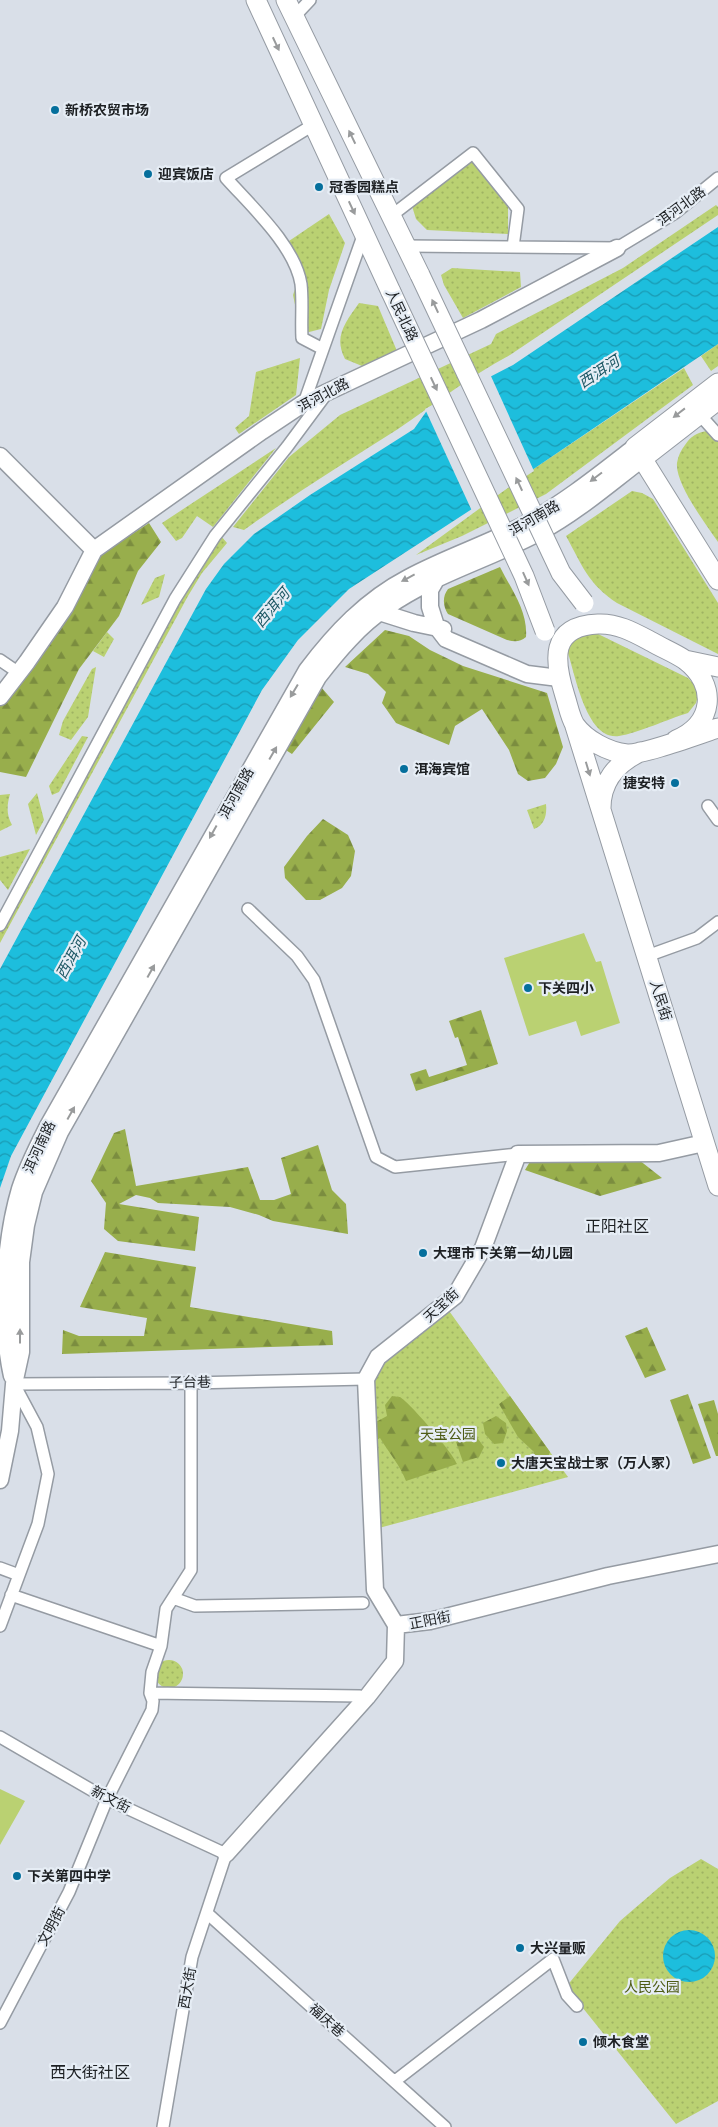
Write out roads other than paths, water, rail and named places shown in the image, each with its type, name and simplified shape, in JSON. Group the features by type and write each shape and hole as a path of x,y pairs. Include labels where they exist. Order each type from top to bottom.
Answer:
{"main road":[{"name":"人民北路","path":"256,0 524,576 560,678"},
{"path":"286,0 420,275 561,573 584,603 625,628 685,660 698,672 703,680 708,704 706,714 697,728 676,740"},
{"name":"洱河南路","path":"643,450 718,383"},
{"name":"洱河南路","path":"643,450 700,415 718,400"},
{"path":"643,450 718,558"},
{"path":"643,450 718,580"},
{"path":"625,628 599,624 583,626 569,633 562,640 556,662 574,723 588,737 607,748 624,753 640,752"},
{"path":"685,660 718,666"},
{"name":"人民街","path":"574,723 718,1186"},
{"path":"602,815 602,799 610,776 622,762 640,752 718,728"}],"street":[{"path":"294,17 310,0"},
{"path":"314,125 226,178 278,238 293,260 301,284 302,338 323,349"},
{"path":"391,216 473,153 518,209 513,247"},
{"name":"洱河北路","path":"0,697 65,607 94,550 304,403 490,315 617,248 675,213 718,178"},
{"path":"304,403 364,233"},
{"path":"406,246 617,248"},
{"path":"0,925 175,599 215,536 329,390"},
{"path":"700,415 718,435"},
{"name":"洱河南路","path":"0,1480 10,1431 14,1384 20,1352 21,1262 26,1225 34,1192 60,1132 318,677 372,610 406,579 498,538 536,518 643,450"},
{"name":"洱河南路","path":"372,610 543,530 577,509 643,450"},
{"path":"0,456 94,550"},
{"path":"448,559 430,590 429,601 438,629 446,639 527,674 560,678"},
{"path":"372,610 438,629"},
{"path":"0,660 19,673"},
{"path":"685,660 718,676"},
{"path":"708,806 718,820"},
{"path":"248,909 297,956 314,980 376,1157 395,1166 518,1154 659,1153 704,1143"},
{"path":"647,956 697,938 718,922"},
{"name":"天宝街","path":"366,1379 378,1357 455,1296 484,1248 518,1154"},
{"path":"366,1379 375,1590 396,1626"},
{"name":"子台巷","path":"14,1384 191,1383 366,1379"},
{"name":"文明街","path":"0,2023 69,1892 107,1799 152,1710 153,1701 150,1693 152,1672 161,1646 166,1609 191,1570 191,1383"},
{"path":"0,1626 38,1524 48,1474 38,1427 14,1384"},
{"name":"正阳街","path":"226,1854 367,1697 394,1661 396,1626 430,1621 608,1576 718,1554"},
{"path":"0,1568 19,1575"},
{"path":"11,1596 161,1646"},
{"path":"173,1598 195,1606 363,1603"},
{"path":"150,1693 360,1696"},
{"name":"新文街","path":"0,1737 107,1799 226,1854"},
{"name":"西大街","path":"162,2127 192,1957 208,1914 226,1854"},
{"name":"福庆巷","path":"208,1914 445,2127"},
{"path":"395,2081 553,1958 567,1995 577,2006"}],"water":[{"name":"西洱河","path":"718,227 718,344 535,468 349,589 298,640 262,690 11,1156 0,1188 0,969 206,589 224,564 254,534 310,495 414,429 428,409 513,365"},
{"path":"684,1930 694,1930 703,1934 711,1942 715,1956 711,1970 703,1978 694,1982 684,1982 675,1978 667,1970 663,1961 663,1951 667,1942 675,1934"}],"place":[{"name":"新桥农贸市场","path":"55,110"},
{"name":"迎宾饭店","path":"148,174"},
{"name":"冠香园糕点","path":"319,187"},
{"name":"洱海宾馆","path":"404,769"},
{"name":"捷安特","path":"675,783"},
{"name":"下关四小","path":"528,988"},
{"name":"大理市下关第一幼儿园","path":"423,1253"},
{"name":"大唐天宝战士冢（万人冢）","path":"501,1463"},
{"name":"下关第四中学","path":"17,1876"},
{"name":"大兴量贩","path":"520,1948"},
{"name":"倾木食堂","path":"583,2042"}],"district":[{"name":"正阳社区","path":"617,1226"},
{"name":"西大街社区","path":"90,2072"}],"park label":[{"name":"天宝公园","path":"448,1434"},
{"name":"人民公园","path":"652,1987"}]}
